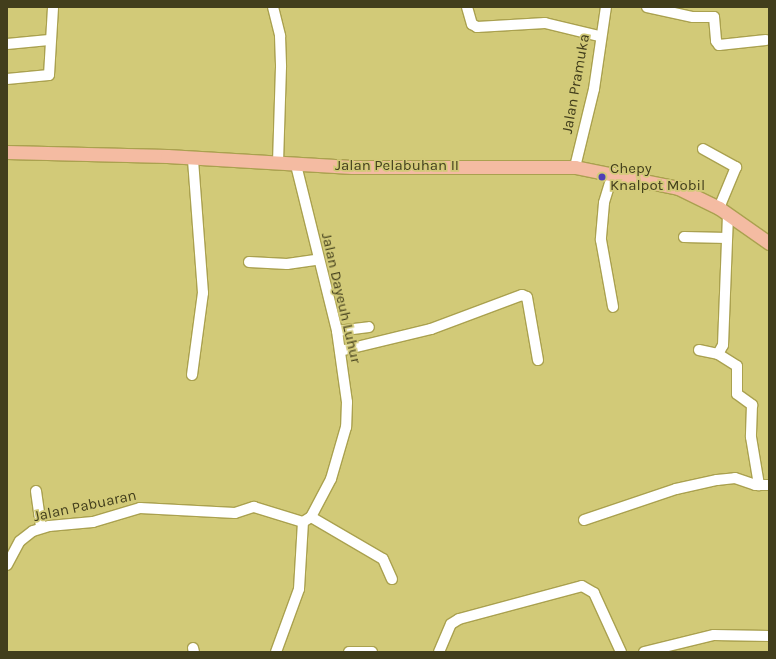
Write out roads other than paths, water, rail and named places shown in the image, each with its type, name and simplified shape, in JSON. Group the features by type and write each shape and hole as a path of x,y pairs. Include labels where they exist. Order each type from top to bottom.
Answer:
{"main road":[{"name":"Jalan Pelabuhan II","path":"7,152 193,159 296,165 575,167 613,173 678,188 723,211 769,243"}],"street":[{"path":"7,79 49,75 49,40 53,7"},
{"path":"273,7 280,36 281,73 278,164"},
{"path":"467,7 472,24 477,27 544,23 599,36"},
{"name":"Jalan Pramuka","path":"575,167 594,89 599,36 606,7"},
{"path":"647,7 693,17 714,17 716,41 719,45 768,40"},
{"path":"7,44 49,40"},
{"path":"703,149 736,167 723,211 727,238 723,345 718,354"},
{"path":"192,376 202,293 193,159"},
{"name":"Jalan Dayeuh Luhur","path":"296,165 317,260 337,331 347,402 346,427 331,479 307,520"},
{"path":"613,173 602,220 601,240 613,307"},
{"path":"684,237 727,238"},
{"path":"250,262 287,264 317,260"},
{"path":"340,351 431,329 525,295 538,360"},
{"path":"337,331 368,327"},
{"path":"584,520 676,489 717,480 735,478 764,485 751,438 752,405 737,394 737,366 718,354 699,350"},
{"path":"36,491 41,528"},
{"name":"Jalan Pabuaran","path":"7,565 20,541 41,528 88,523 144,508 235,513 254,507 307,520 383,559 392,579"},
{"path":"276,652 300,589 307,520"},
{"path":"439,652 451,624 459,619 582,586 594,593 621,652"},
{"path":"644,652 714,635 769,636"},
{"path":"349,652 372,652"}],"place":[{"name":"Chepy Knalpot Mobil","path":"602,177"}]}
